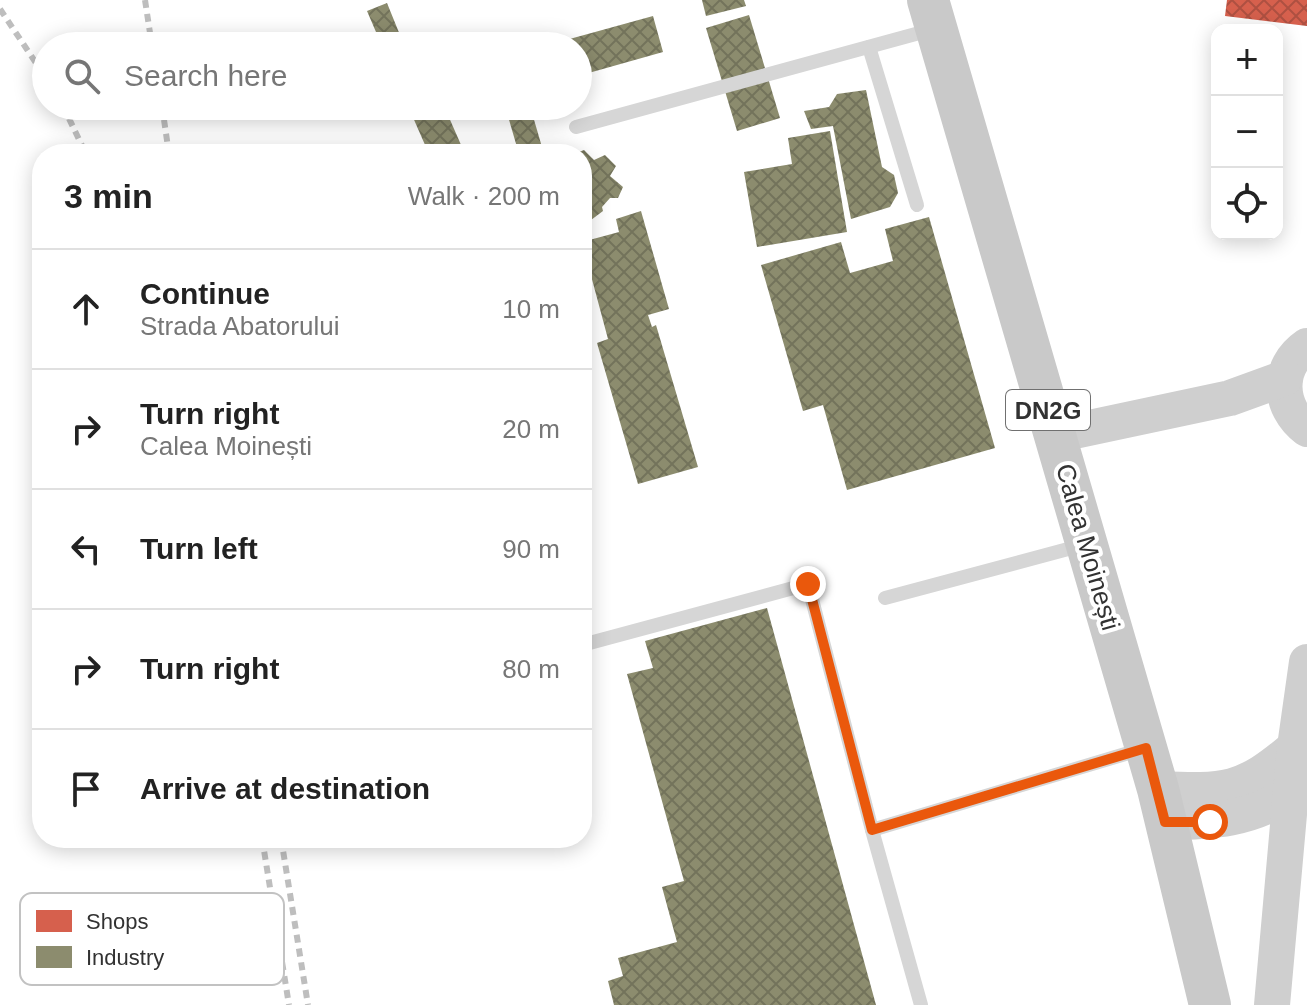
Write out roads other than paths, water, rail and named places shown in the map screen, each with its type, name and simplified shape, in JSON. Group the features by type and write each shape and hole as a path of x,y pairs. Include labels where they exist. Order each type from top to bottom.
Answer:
{"main road":[{"name":"Calea Moinești","path":"932,14 1146,748 1210,1005"}],"street":[{"path":"1056,435 1230,398 1292,403 1295,357 1307,346"},
{"path":"1272,1005 1291,792 1307,662"},
{"path":"1161,806 1250,780 1300,733"},
{"path":"1161,806 1210,822 1265,808 1291,792"}],"lane":[{"path":"576,127 869,47 932,14"},
{"path":"869,47 917,205"},
{"path":"885,598 1087,544"},
{"path":"592,642 808,584 921,1005"},
{"path":"872,830 1146,748"}],"railway":[{"path":"145,0 150,32"},
{"path":"0,9 32,57"},
{"path":"70,120 81,144"},
{"path":"164,120 168,144"},
{"path":"264,848 271,893"},
{"path":"283,848 308,1005"},
{"path":"284,974 289,1005"}]}
